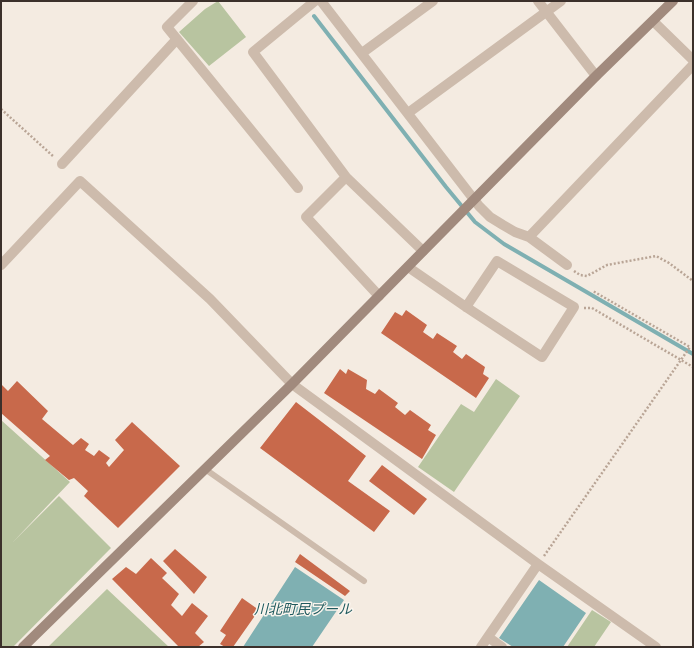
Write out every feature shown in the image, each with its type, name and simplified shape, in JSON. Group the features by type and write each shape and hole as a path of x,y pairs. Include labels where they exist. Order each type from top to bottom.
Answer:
{"street":[{"path":"193,1 167,27 298,188"},
{"path":"315,1 253,52 346,176 423,252"},
{"path":"322,1 408,113 472,203 490,217 515,232 529,237 567,265"},
{"path":"362,53 433,1"},
{"path":"538,1 596,76"},
{"path":"408,113 560,1"},
{"path":"23,647 292,384 596,76 673,1"},
{"path":"653,21 693,60"},
{"path":"62,164 177,39"},
{"path":"529,237 693,65"},
{"path":"346,176 306,217 379,296"},
{"path":"1,265 80,181 210,299 292,384 538,564 656,647"},
{"path":"408,267 466,307 542,357 574,307 497,261 466,307"},
{"path":"481,647 538,564"},
{"path":"488,637 502,647"}],"lane":[{"path":"205,469 364,581"}],"path":[{"path":"1,109 62,164"},
{"path":"567,265 580,275 587,276 607,265 656,256 669,263 693,281"},
{"path":"538,564 690,347 592,291"},
{"path":"574,307 592,308 682,359 693,367"}],"green space":[{"path":"218,1 246,37 209,66 179,32 205,9"},
{"path":"496,379 520,396 454,492 418,467 461,404 474,412"},
{"path":"1,420 70,482 12,543 59,496 111,548 13,647 1,647"},
{"path":"107,589 169,647 48,647"},
{"path":"592,610 611,622 594,647 567,647"}],"water":[{"name":"川北町民プール","path":"295,567 344,600 312,647 243,647"},
{"path":"539,580 586,613 563,647 513,647 499,638"}],"building":[{"path":"406,310 427,325 423,332 433,339 437,333 457,346 453,352 462,359 466,354 485,367 483,374 489,378 476,398 381,333 395,312 402,316"},
{"path":"340,369 346,374 348,369 367,380 366,389 375,394 379,389 398,403 395,407 405,415 410,410 431,425 428,430 436,435 422,459 324,393"},
{"path":"17,381 48,411 42,419 73,445 81,438 89,444 85,450 94,456 99,450 110,458 106,463 109,467 124,450 115,440 132,422 180,466 118,528 84,496 88,491 74,478 69,480 45,460 50,456 1,413 1,384 8,391"},
{"path":"296,402 366,456 348,481 390,511 374,532 260,448"},
{"path":"382,465 427,499 414,515 369,481"},
{"path":"175,549 207,577 194,594 163,561"},
{"path":"300,554 350,591 345,596 295,562"},
{"path":"151,558 167,573 162,578 179,594 171,605 182,616 192,603 208,616 195,633 204,642 198,647 179,647 112,579 126,567 136,574"},
{"path":"242,598 259,610 233,647 225,647 220,644 226,635 220,631"}],"waterway":[{"path":"314,16 446,187 475,222 504,244 693,354"}]}
